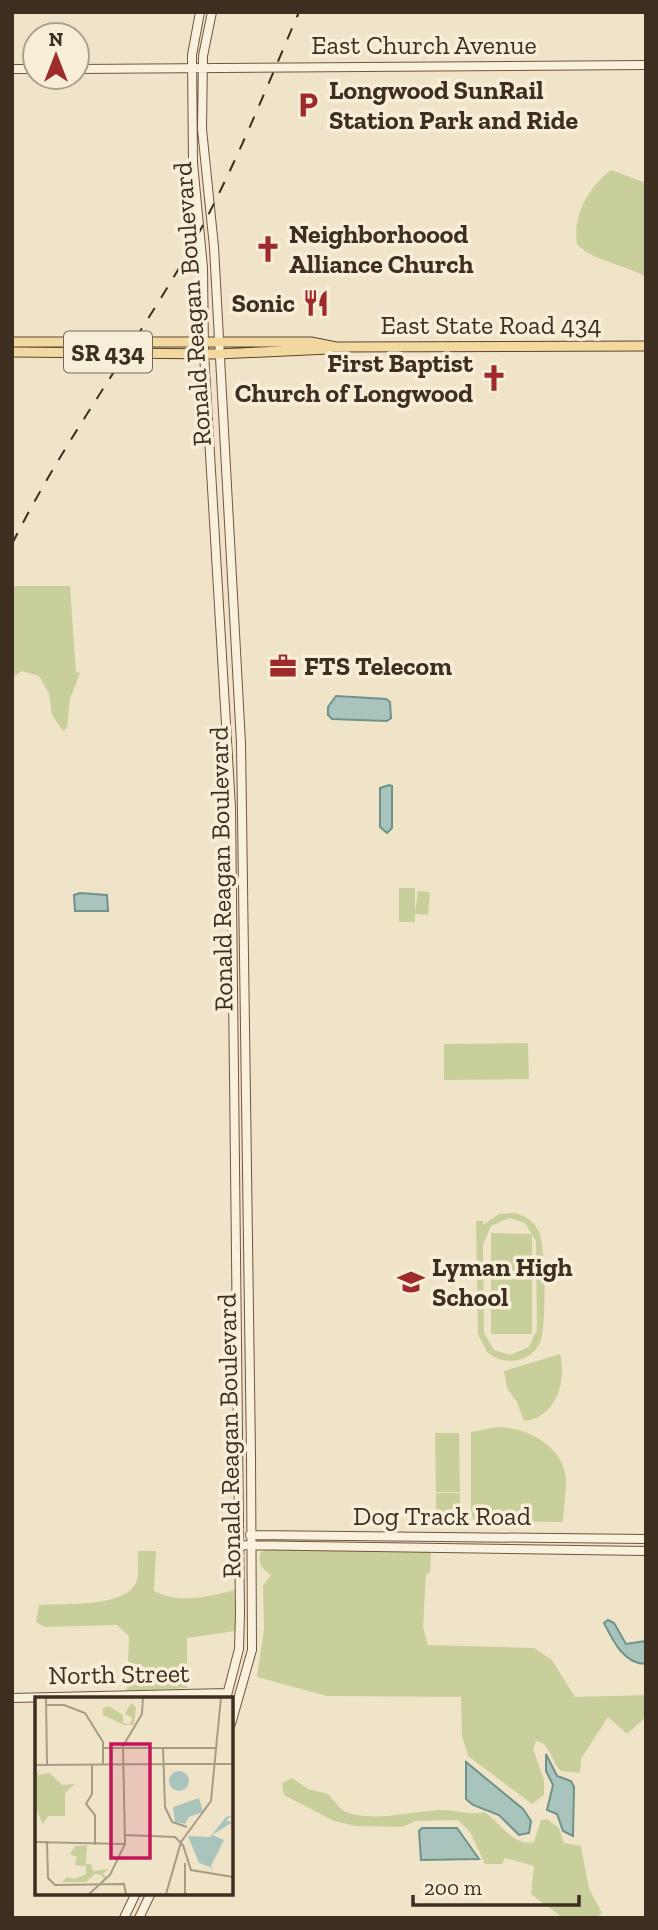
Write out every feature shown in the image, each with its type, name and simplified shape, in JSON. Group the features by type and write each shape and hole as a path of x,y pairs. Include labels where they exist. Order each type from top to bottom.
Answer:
{"main road":[{"name":"Ronald Reagan Boulevard","path":"200,12 192,68 193,152 203,268 205,376 232,808 239,1649 226,1696"},
{"name":"Ronald Reagan Boulevard","path":"212,12 206,33 202,68 203,155 214,247 243,807 252,1535 252,1650 233,1717"},
{"name":"East Church Avenue","path":"91,69 646,65"},
{"name":"SR 434","path":"12,342 217,341"},
{"name":"East State Road 434","path":"217,341 311,342 336,347 646,346"},
{"name":"East State Road 434","path":"218,354 312,352 336,347"},
{"name":"SR 434","path":"12,352 218,354"},
{"path":"200,396 201,381 205,376"},
{"path":"238,1395 250,1396"},
{"name":"Dog Track Road","path":"238,1535 646,1539"},
{"name":"Dog Track Road","path":"238,1545 646,1551"},
{"name":"North Street","path":"119,1697 226,1696"},
{"name":"North Street","path":"12,1698 35,1698"},
{"path":"124,1918 135,1895"},
{"path":"139,1918 150,1895"}],"green space":[{"path":"611,170 646,183 646,277 591,255 577,244 577,222 584,202 595,185"},
{"path":"12,586 70,586 76,672 80,673 70,699 67,728 63,731 52,715 49,694 39,676 22,671 12,678"},
{"path":"399,888 415,888 415,913 418,891 430,892 428,915 415,914 415,922 399,922"},
{"path":"528,1043 529,1079 444,1080 444,1044"},
{"path":"514,1213 532,1222 539,1232 543,1253 544,1303 541,1340 531,1354 510,1361 494,1357 487,1352 478,1334 476,1221 483,1221 483,1225 499,1214","holes":["509,1218 525,1223 536,1241 537,1329 529,1347 510,1355 494,1350 484,1333 483,1245 491,1226"]},
{"path":"491,1233 532,1234 532,1334 491,1334"},
{"path":"560,1354 562,1375 557,1396 544,1413 524,1421 517,1402 507,1388 504,1371"},
{"path":"497,1427 531,1434 558,1456 566,1478 563,1522 474,1521 471,1512 471,1432"},
{"path":"435,1433 459,1433 460,1492 436,1492"},
{"path":"436,1493 460,1493 460,1524 436,1524"},
{"path":"267,1549 431,1551 430,1573 426,1574 423,1627 428,1645 534,1648 552,1660 575,1697 646,1695 646,1717 627,1734 608,1717 581,1759 580,1773 561,1771 544,1745 536,1741 533,1749 544,1780 544,1795 532,1804 468,1756 462,1736 461,1697 327,1696 257,1677 264,1629 263,1586 271,1575 263,1568 260,1559 261,1552"},
{"path":"138,1551 156,1551 154,1591 184,1598 204,1597 235,1590 235,1631 187,1638 187,1688 127,1691 129,1636 117,1625 45,1627 36,1622 39,1605 92,1603 119,1597 129,1591 137,1580"},
{"path":"292,1778 308,1789 328,1794 341,1809 364,1816 441,1810 485,1812 514,1838 527,1843 534,1842 541,1820 547,1819 559,1828 564,1843 581,1846 589,1889 602,1913 596,1918 558,1918 559,1915 531,1894 534,1866 505,1858 502,1864 485,1864 470,1832 458,1820 415,1821 402,1827 355,1826 334,1821 284,1795 282,1783"}],"water":[{"path":"336,696 386,699 390,702 391,718 387,721 332,719 328,715 328,707"},
{"path":"392,786 392,828 387,833 380,827 380,788"},
{"path":"74,895 107,895 108,911 75,911"},
{"path":"608,1620 614,1623 626,1644 646,1641 646,1664 625,1656 604,1623"},
{"path":"546,1754 557,1776 571,1781 574,1787 573,1836 563,1831 557,1814 547,1810 553,1785 546,1771"},
{"path":"466,1762 523,1809 531,1821 529,1833 519,1835 499,1815 473,1805 466,1799"},
{"path":"422,1828 457,1828 479,1859 421,1860 419,1831"}],"railway":[{"path":"12,544 52,471 185,258 217,198 299,12"}],"place":[{"name":"Longwood SunRail Station Park and Ride","path":"308,105"},
{"name":"Neighborhoood Alliance Church","path":"268,249"},
{"name":"Sonic","path":"316,303"},
{"name":"First Baptist Church of Longwood","path":"494,378"},
{"name":"FTS Telecom","path":"283,666"},
{"name":"Lyman High School","path":"411,1282"}]}
